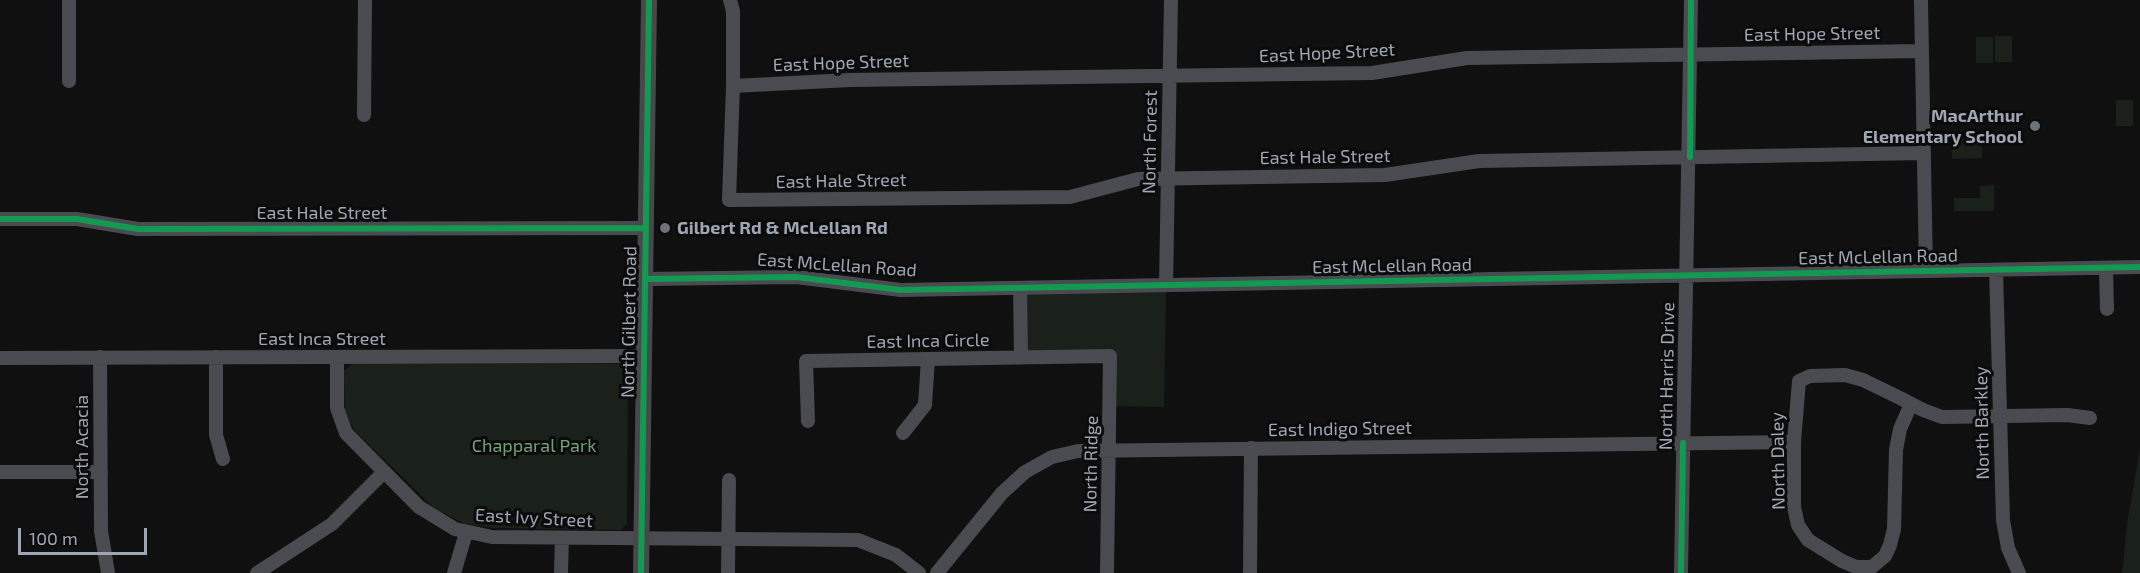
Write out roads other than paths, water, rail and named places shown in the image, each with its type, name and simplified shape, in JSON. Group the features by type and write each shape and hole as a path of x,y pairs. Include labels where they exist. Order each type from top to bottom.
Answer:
{"main road":[{"name":"North Gilbert Road","path":"641,573 649,0"}],"street":[{"path":"69,0 69,81"},
{"path":"364,115 365,0"},
{"path":"730,0 733,11 733,86"},
{"name":"North Forest","path":"1166,285 1166,177 1171,0"},
{"name":"North Harris Drive","path":"1681,573 1688,276 1691,0"},
{"path":"1921,0 1926,271"},
{"name":"East Hope Street","path":"733,86 850,80 1112,74 1169,76 1372,72 1467,58 1922,51"},
{"name":"East Hale Street","path":"733,86 729,200 1070,196 1138,179 1385,175 1479,160 1923,153"},
{"name":"East Hale Street","path":"0,219 77,219 138,229 646,228"},
{"name":"East McLellan Road","path":"645,279 796,277 901,290 2140,267"},
{"path":"2106,268 2107,309"},
{"name":"North Barkley","path":"1996,270 2003,520 2008,548 2019,573"},
{"path":"1020,288 1021,357"},
{"name":"East Inca Street","path":"0,358 644,356"},
{"name":"East Inca Circle","path":"808,421 806,361 1110,356"},
{"name":"North Ridge","path":"1107,573 1110,356"},
{"name":"North Acacia","path":"100,357 101,531 108,573"},
{"path":"216,357 216,429 223,459"},
{"name":"East Ivy Street","path":"337,357 336,399 342,426 352,441 426,512 466,533 492,537 858,540 896,555 919,573"},
{"path":"903,433 925,405 928,359"},
{"name":"North Daley","path":"1845,375 1863,380 1911,404 1900,429 1896,450 1894,529 1890,545 1884,556 1872,567 1856,567 1808,540 1798,525 1794,507 1794,442 1799,381 1810,376 1845,375"},
{"path":"1911,404 1942,417 2067,415 2090,418"},
{"name":"East Indigo Street","path":"937,573 1002,493 1025,472 1052,457 1077,451 1794,442"},
{"path":"1250,573 1251,448"},
{"path":"0,472 101,472"},
{"path":"257,573 326,529 384,472"},
{"path":"728,573 729,480"},
{"path":"454,573 466,533"},
{"path":"561,573 562,538"}],"place":[{"name":"MacArthur Elementary School","path":"2035,126"},
{"name":"Gilbert Rd & McLellan Rd","path":"665,228"}],"park label":[{"name":"Chapparal Park","path":"534,446"}]}
